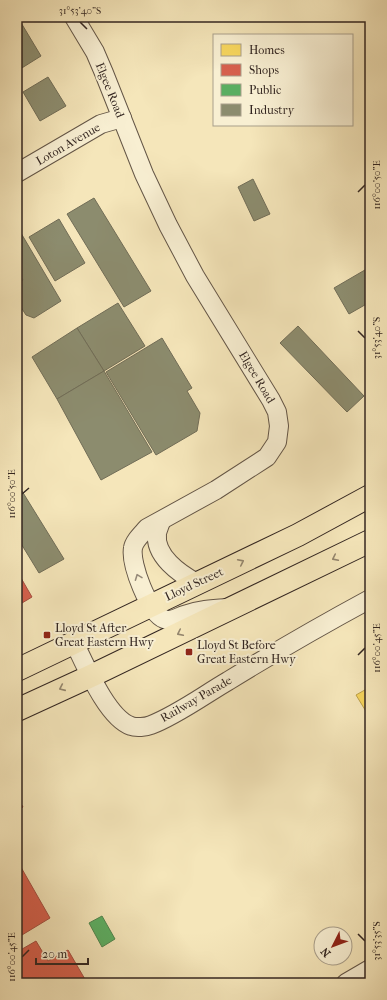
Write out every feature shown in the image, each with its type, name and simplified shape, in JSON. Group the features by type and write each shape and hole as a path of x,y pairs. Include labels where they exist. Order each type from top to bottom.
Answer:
{"main road":[{"name":"Lloyd Street","path":"17,670 151,604 298,535 370,496"},
{"path":"17,710 91,676 370,541"}],"street":[{"name":"Elgee Road","path":"74,17 95,52 144,174 168,225 195,276 272,400 277,412 279,426 277,442 267,457 216,490 147,528 133,548 133,563 137,578 157,614 165,620 172,620 200,610 234,607"},
{"name":"Loton Avenue","path":"17,173 100,124 122,118"},
{"path":"161,521 157,534 158,546 172,566 184,576 197,583"},
{"name":"Railway Parade","path":"74,642 106,703 115,715 131,726 139,727 150,725 183,708 309,632 370,599"},
{"path":"346,983 370,969"}],"building: Homes":[{"path":"370,687 370,718 356,695"}],"building: Shops":[{"path":"17,571 32,597 17,606"},
{"path":"17,797 23,807 17,811"},
{"path":"18,862 50,918 17,938 17,863"},
{"path":"36,941 48,961 68,950 86,981 81,983 17,983 17,952"}],"building: Public":[{"path":"102,916 115,939 102,947 89,923"}],"building: Industry":[{"path":"20,21 41,56 17,71 17,22"},
{"path":"48,77 66,106 40,121 23,92"},
{"path":"253,179 270,214 254,221 238,187"},
{"path":"94,198 151,291 124,307 67,214"},
{"path":"59,219 85,263 55,281 29,237"},
{"path":"18,228 61,301 34,318 26,315 17,301 17,284 23,280 17,271"},
{"path":"370,267 370,302 349,314 334,288"},
{"path":"118,303 145,346 104,371 77,328"},
{"path":"298,326 364,396 347,412 280,343"},
{"path":"77,328 104,371 57,399 32,357"},
{"path":"162,338 192,388 187,391 200,413 197,431 156,455 106,372"},
{"path":"104,371 152,452 101,480 57,399"},
{"path":"17,483 64,559 39,573 17,537"}],"place":[{"name":"Lloyd St After Great Eastern Hwy","path":"47,635"},
{"name":"Lloyd St Before Great Eastern Hwy","path":"189,652"}]}
